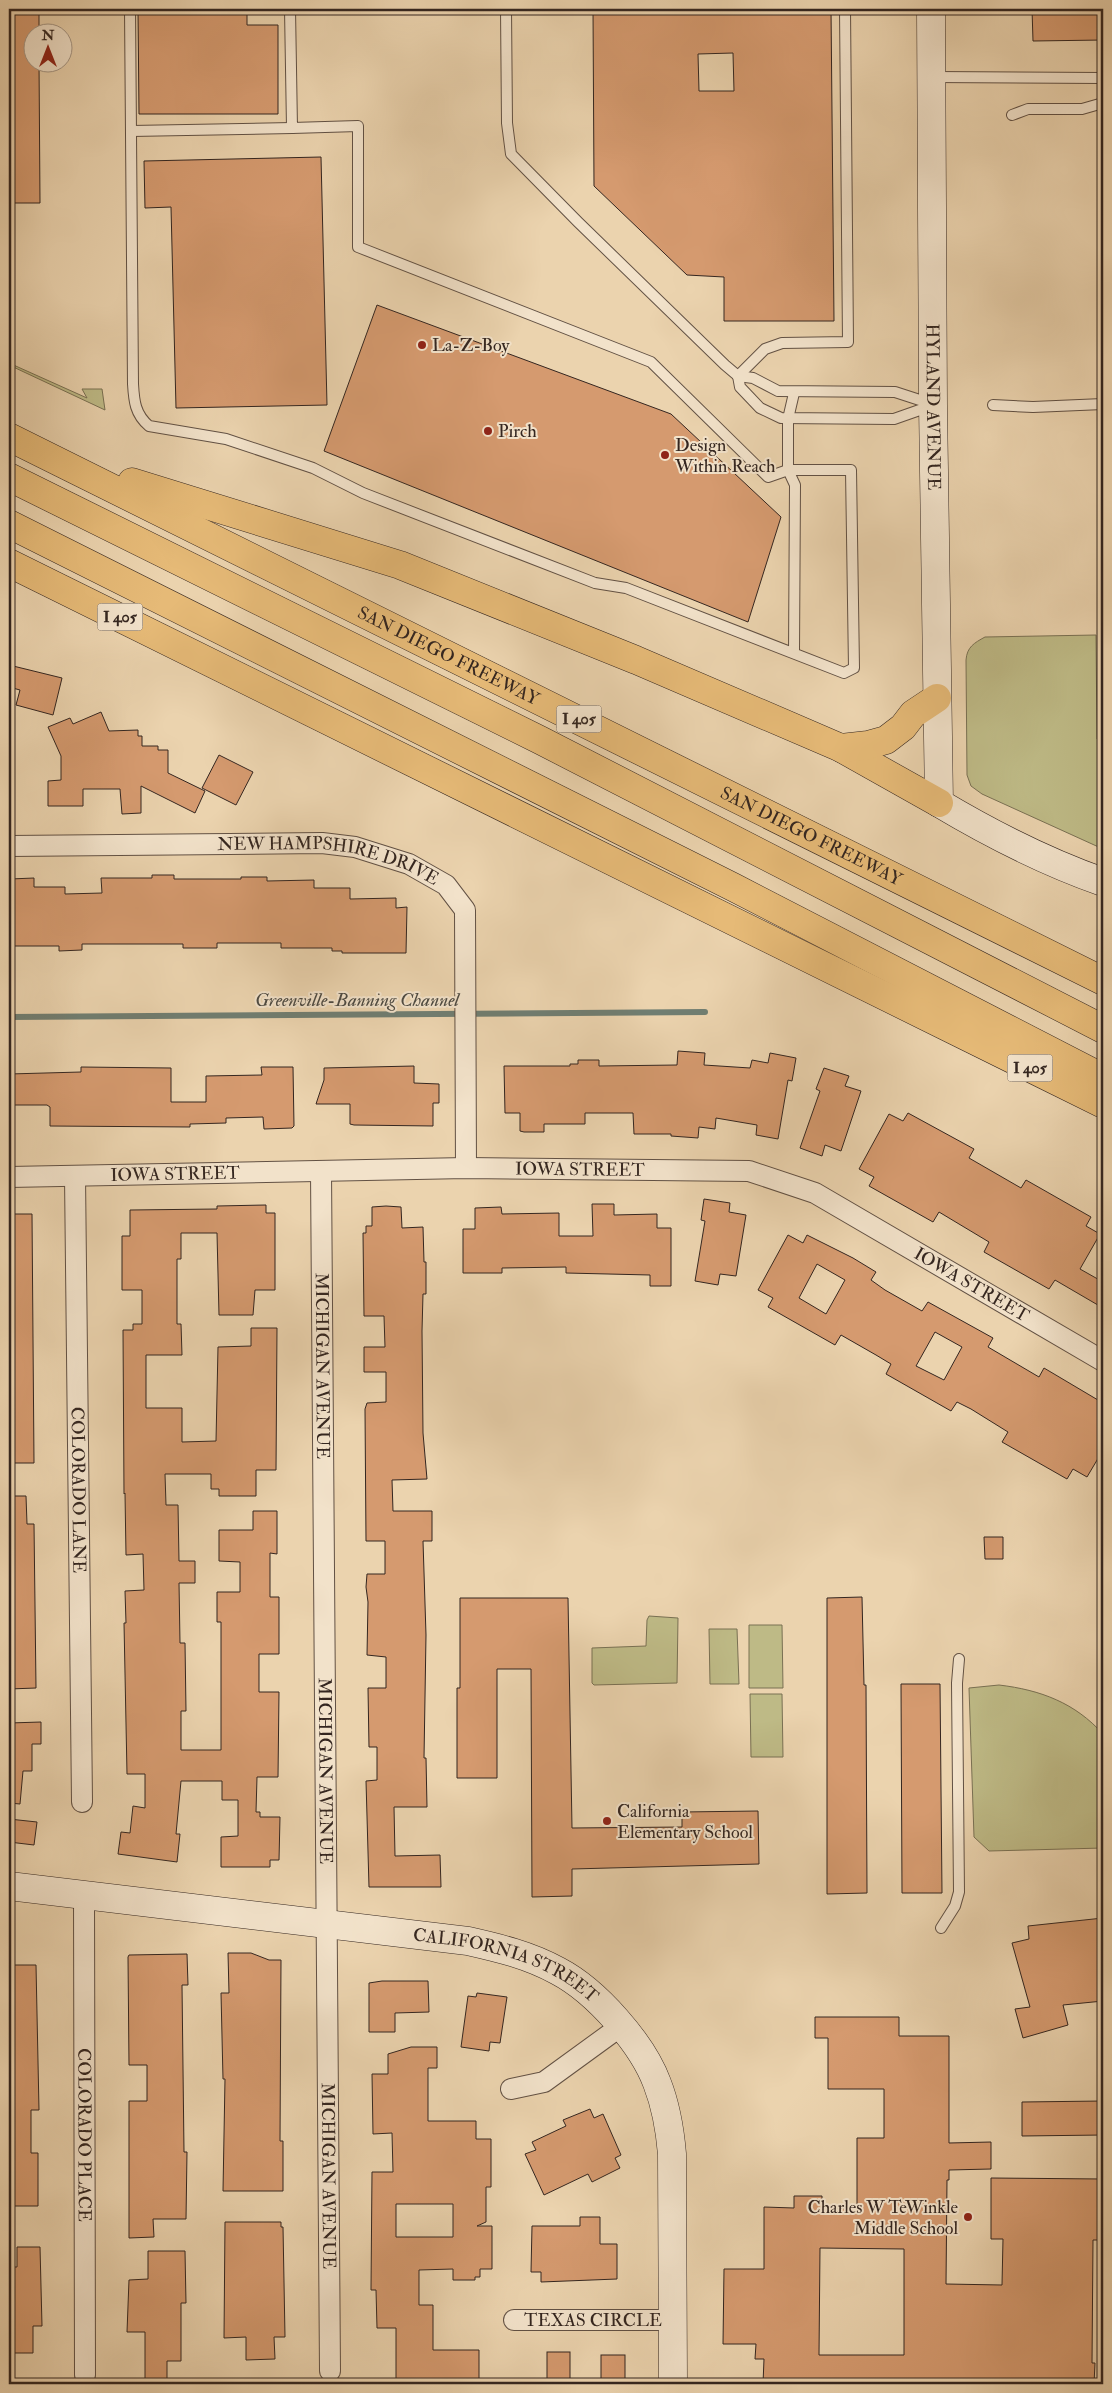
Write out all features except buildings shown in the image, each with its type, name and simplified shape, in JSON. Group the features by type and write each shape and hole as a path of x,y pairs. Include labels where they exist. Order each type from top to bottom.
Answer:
{"highway":[{"name":"SAN DIEGO FREEWAY","path":"9,437 1103,981"},
{"path":"54,458 400,565 636,660 841,748 939,803"},
{"path":"9,477 540,740 1103,1029"},
{"path":"9,524 664,852 1103,1078"},
{"name":"I 405","path":"9,563 1103,1104"},
{"path":"841,748 868,745 886,740 903,727 912,714 937,698"}],"street":[{"name":"HYLAND AVENUE","path":"931,9 933,405 939,803"},
{"path":"939,803 1045,859 1103,882"},
{"name":"NEW HAMPSHIRE DRIVE","path":"9,846 322,843 355,847 409,864 446,884 465,910 466,1168"},
{"name":"IOWA STREET","path":"9,1177 466,1168 749,1171 814,1193 1103,1361"},
{"name":"MICHIGAN AVENUE","path":"320,1171 330,2371"},
{"name":"COLORADO LANE","path":"75,1176 82,1802"},
{"name":"CALIFORNIA STREET","path":"9,1886 468,1941 511,1950 561,1972 593,1997 621,2026 641,2053 657,2082 669,2122 672,2154 673,2384"},
{"name":"COLORADO PLACE","path":"84,1895 85,2375"},
{"path":"511,2089 544,2082 621,2026"},
{"name":"TEXAS CIRCLE","path":"514,2320 672,2320"}],"lane":[{"path":"130,9 133,384 135,407 142,420 149,426 226,439 313,468 363,493 585,579 626,588 844,672 854,668 851,470 788,470 768,477 651,362 358,247 358,126 131,130"},
{"path":"290,9 292,128"},
{"path":"506,9 508,123 511,154 578,222 738,376 740,387 760,408 772,415 788,419 894,419 933,405"},
{"path":"738,376 764,349 782,343 848,342 845,9"},
{"path":"931,77 1103,78"},
{"path":"1012,115 1028,109 1082,109 1103,102"},
{"path":"738,376 753,378 778,391 794,393 895,392 933,405"},
{"path":"794,393 788,419 788,470 795,485 794,653"},
{"path":"993,405 1033,407 1103,404"},
{"path":"941,1928 954,1906 958,1892 957,1683 959,1659"}],"shaded area":[{"path":"9,363 87,398 82,389 102,389 105,410 9,365"},
{"path":"1096,635 1097,739 1103,739 1103,849 982,794 971,786 967,775 966,660 972,646 985,637"},
{"path":"649,1616 678,1618 677,1683 594,1685 592,1683 592,1648 646,1646 647,1620"},
{"path":"749,1625 782,1625 783,1688 749,1688"},
{"path":"709,1629 737,1629 739,1684 710,1684"},
{"path":"999,1685 1029,1690 1069,1706 1103,1734 1103,1848 989,1851 974,1837 969,1688"},
{"path":"750,1694 782,1694 783,1757 751,1757"}],"waterway":[{"name":"Greenville-Banning Channel","path":"9,1017 705,1012"}],"place":[{"name":"La-Z-Boy","path":"422,345"},
{"name":"Pirch","path":"488,431"},
{"name":"Design Within Reach","path":"665,455"},
{"name":"California Elementary School","path":"607,1821"},
{"name":"Charles W TeWinkle Middle School","path":"968,2217"}]}
